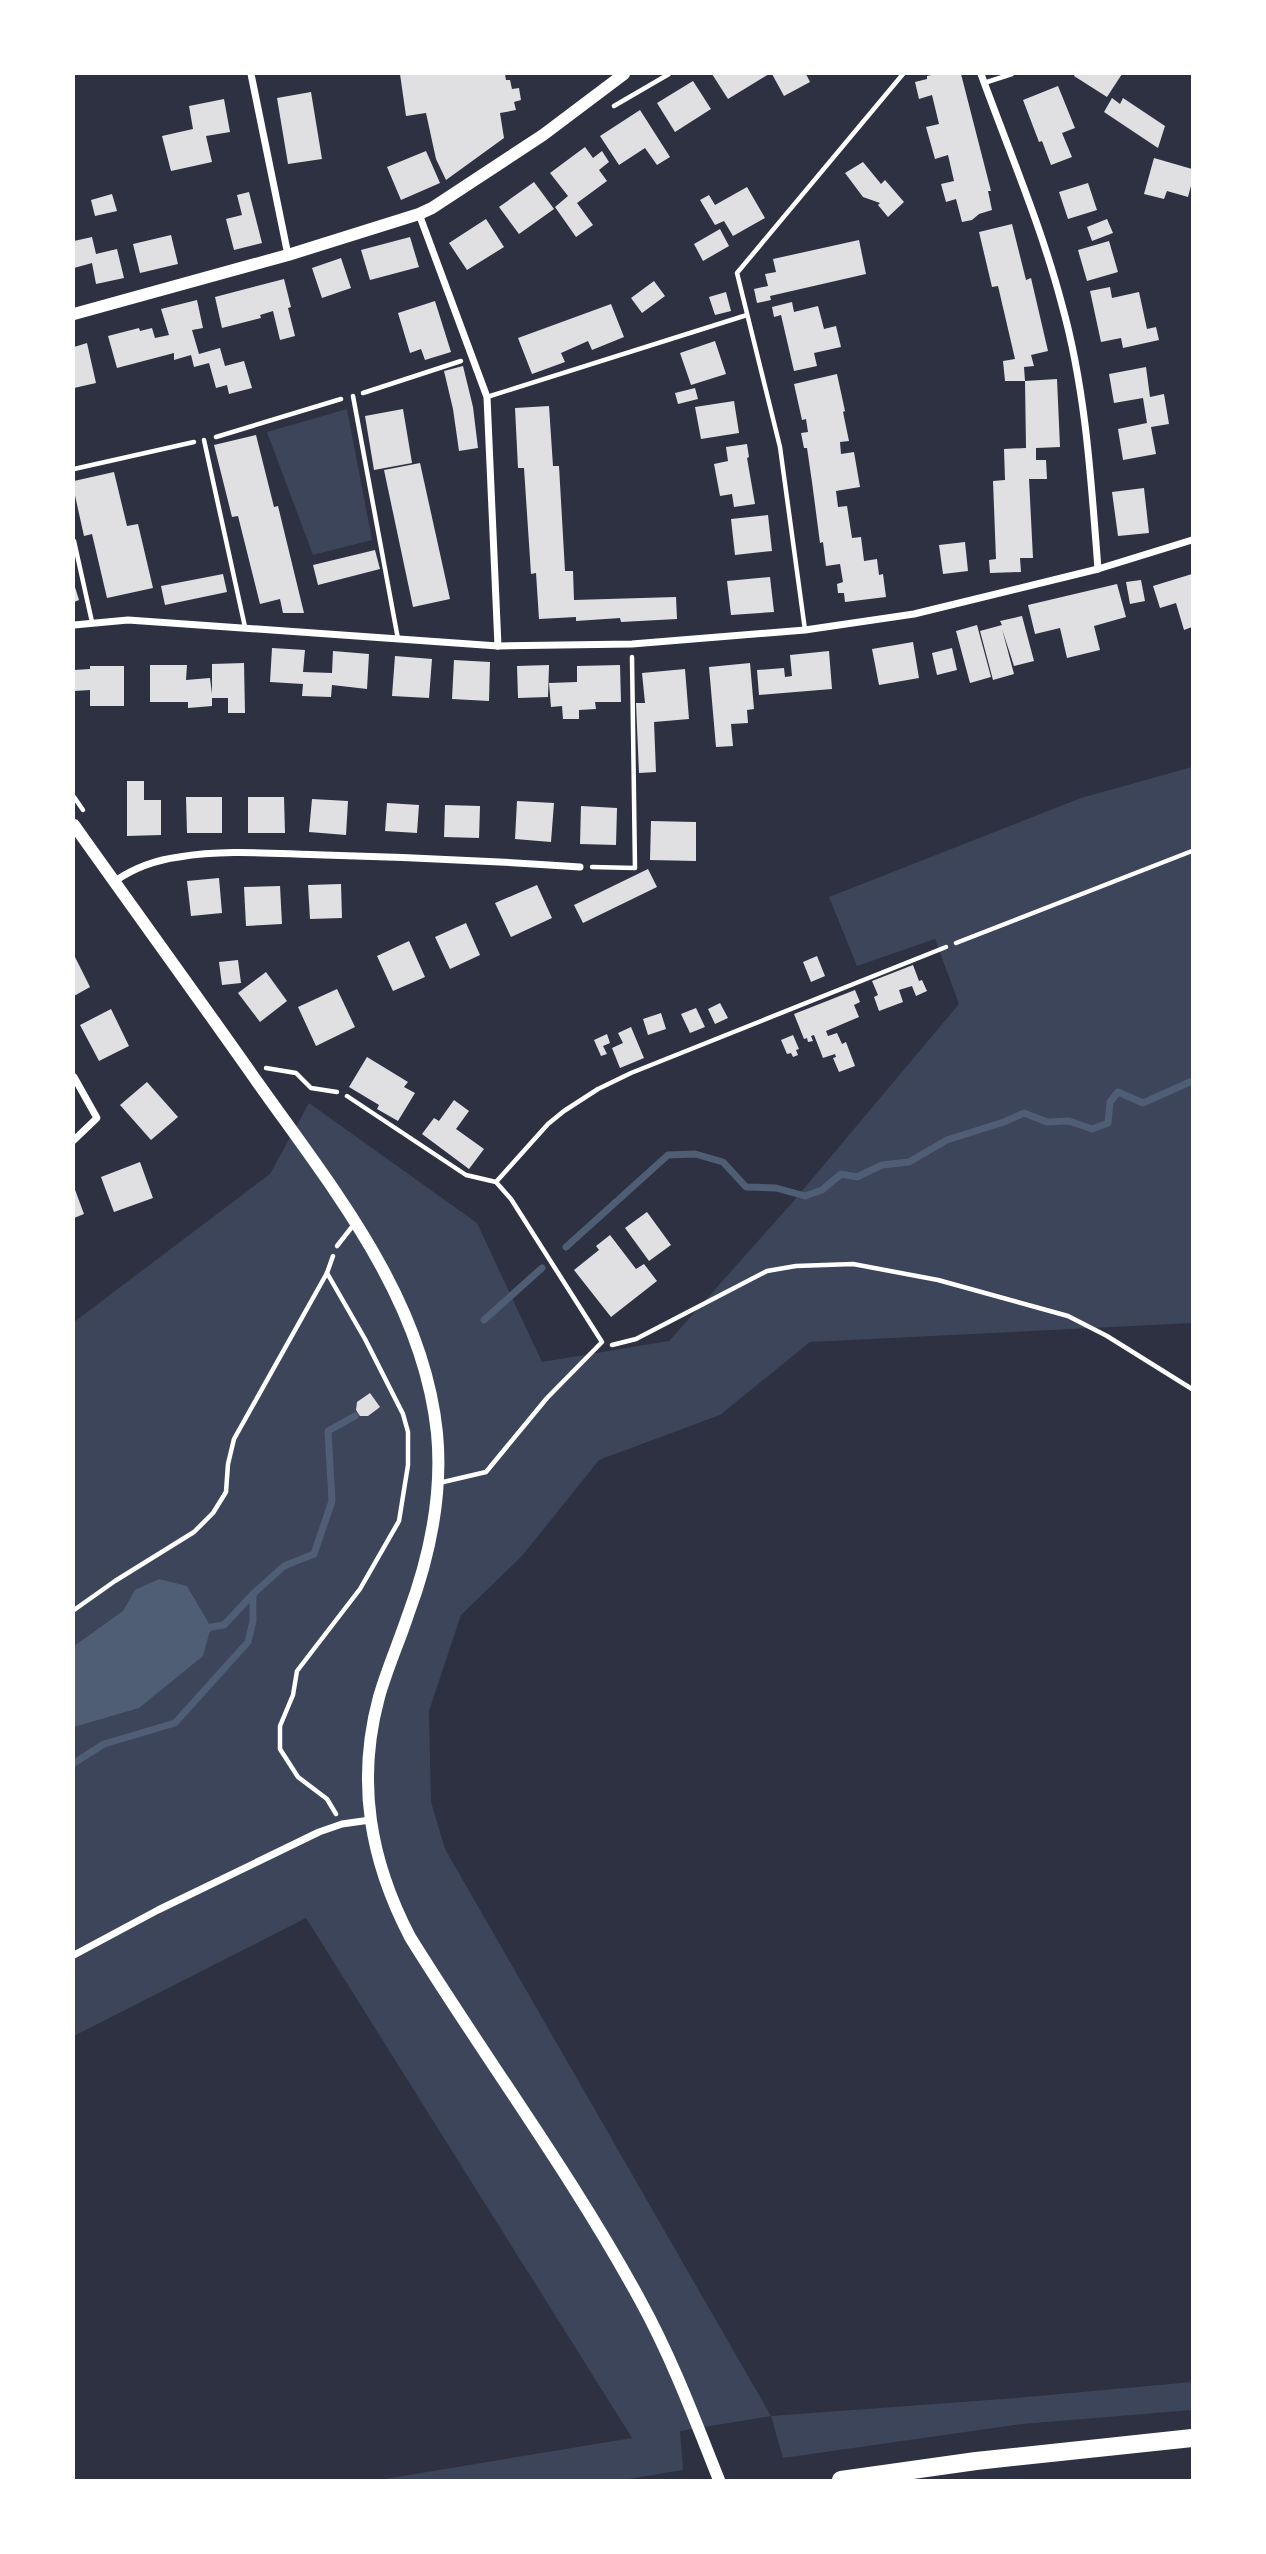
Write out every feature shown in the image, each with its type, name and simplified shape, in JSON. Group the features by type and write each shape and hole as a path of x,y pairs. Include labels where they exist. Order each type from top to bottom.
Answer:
{"highway":[{"path":"841,2480 976,2461 1192,2438"}],"street":[{"path":"251,74 288,255"},
{"path":"74,314 288,255 419,214 543,135 624,74"},
{"path":"981,74 1031,201 1063,307 1087,433 1098,569"},
{"path":"419,214 487,397 498,646"},
{"path":"74,625 128,620 498,646 632,644 805,630 914,614 1098,569 1192,540"},
{"path":"74,825 355,1222 390,1283 417,1347 434,1410 438,1448 436,1515 427,1557 387,1673 373,1724 368,1771 370,1819 382,1876 394,1908 410,1937 603,2236 641,2302 676,2375 719,2480"},
{"path":"115,881 150,863 180,856 243,853 461,859 580,867"},
{"path":"74,1077 97,1118 74,1140"},
{"path":"74,1955 148,1915 319,1832 370,1819"}],"lane":[{"path":"805,630 780,447 737,273 904,74"},
{"path":"985,83 1012,74"},
{"path":"487,397 747,316"},
{"path":"353,396 398,639"},
{"path":"204,440 246,628"},
{"path":"74,541 92,622"},
{"path":"496,1182 548,1124 598,1089 631,1073 946,947"},
{"path":"347,1096 466,1175 496,1182 511,1199 602,1342 548,1398 486,1472 438,1483"},
{"path":"337,1246 355,1222"}],"path":[{"path":"74,468 204,440 472,357"},
{"path":"580,867 635,868 632,644"},
{"path":"946,947 1192,851"},
{"path":"268,1067 296,1073 311,1088 330,1089 347,1096"},
{"path":"74,1610 194,1532 213,1513 226,1492 228,1464 234,1439 327,1273 337,1246"},
{"path":"602,1342 614,1346 636,1339 767,1271 796,1266 853,1264 938,1280 1068,1316 1107,1336 1192,1389"},
{"path":"327,1273 366,1339 403,1414 408,1432 408,1454 399,1521 360,1590 297,1671 293,1695 280,1726 280,1749 299,1777 327,1799"}],"shaded area":[{"path":"347,409 372,540 313,555 267,432"},
{"path":"1192,767 1192,1323 810,1342 720,1415 599,1460 522,1556 461,1615 429,1711 431,1802 445,1849 771,2416 680,2431 683,2470 622,2480 379,2480 632,2438 306,1918 74,2036 74,1322 270,1174 309,1103 477,1223 542,1362 669,1341 791,1204 959,1004 935,939 857,966 829,897 1081,798"},
{"path":"159,1579 187,1586 211,1627 203,1656 139,1708 74,1727 74,1646 123,1611 135,1590"},
{"path":"1192,2382 1192,2410 1022,2424 783,2458 771,2416"}],"building":[{"path":"400,74 505,74 512,89 519,88 521,100 514,102 516,110 500,113 504,138 446,180 436,159 426,113 406,116"},
{"path":"712,74 769,74 728,99"},
{"path":"772,74 806,74 810,82 784,96"},
{"path":"936,74 961,74 991,191 988,191 992,210 979,214 972,220 962,222 956,199 946,202 941,184 954,181 948,155 935,159 926,127 939,124 932,95 919,99 915,82"},
{"path":"1122,74 1107,97 1074,76"},
{"path":"693,81 711,109 675,132 657,103"},
{"path":"1058,86 1075,128 1062,133 1072,157 1051,165 1023,100"},
{"path":"311,92 322,159 288,164 277,98"},
{"path":"1112,98 1120,104 1123,98 1165,126 1158,148 1104,112"},
{"path":"224,99 230,132 206,136 212,162 171,171 162,136 193,129 189,106"},
{"path":"640,110 670,157 657,165 645,148 619,165 600,136"},
{"path":"585,147 593,158 602,151 609,162 599,170 607,181 577,203 593,225 576,237 555,207 568,196 550,173"},
{"path":"426,151 440,183 401,200 387,167"},
{"path":"1154,158 1192,169 1188,197 1167,191 1164,199 1144,194"},
{"path":"863,162 881,184 885,180 904,202 888,217 878,205 880,203 863,197 845,173"},
{"path":"534,182 554,209 519,234 499,207"},
{"path":"1088,183 1097,210 1068,219 1059,192"},
{"path":"747,187 765,218 733,236 724,221 715,225 700,200 709,195 715,205"},
{"path":"249,192 262,243 234,250 226,219 242,215 237,195"},
{"path":"112,194 117,211 95,216 91,200"},
{"path":"486,219 504,247 467,270 449,243"},
{"path":"1107,219 1113,233 1092,241 1087,227"},
{"path":"1012,224 1026,280 1031,278 1048,351 1031,355 1034,366 1024,367 1025,381 1005,381 1003,361 1015,359 998,286 992,287 979,232"},
{"path":"720,229 729,246 703,261 694,244"},
{"path":"171,235 178,264 140,273 133,244"},
{"path":"92,237 96,254 117,249 124,278 96,284 92,263 74,268 74,241"},
{"path":"410,237 419,267 370,280 361,250"},
{"path":"859,240 866,274 770,296 771,300 757,303 754,289 768,286 765,274 776,272 773,259"},
{"path":"1109,241 1118,272 1087,281 1078,250"},
{"path":"341,258 351,288 322,298 312,268"},
{"path":"284,279 295,336 280,340 273,311 260,315 261,318 222,328 215,297"},
{"path":"654,281 665,296 642,313 631,298"},
{"path":"1110,287 1112,298 1139,292 1147,329 1156,327 1159,340 1123,348 1121,338 1101,342 1090,291"},
{"path":"726,292 731,311 715,315 709,297"},
{"path":"197,300 203,328 192,330 199,354 220,348 225,366 244,361 252,388 229,394 227,385 216,388 209,363 194,367 191,355 174,360 174,353 117,368 108,336 139,328 140,331 152,328 155,338 169,335 161,309"},
{"path":"435,301 451,352 425,360 421,349 410,353 398,313"},
{"path":"792,302 794,312 818,306 824,329 836,326 841,347 814,353 817,366 794,371 781,315 774,317 772,307"},
{"path":"611,304 624,337 592,350 588,341 561,353 565,362 532,374 518,338"},
{"path":"715,341 726,374 691,385 680,353"},
{"path":"87,343 96,383 74,388 74,347"},
{"path":"463,366 473,407 478,448 459,451 444,371"},
{"path":"1146,367 1150,397 1164,394 1169,424 1151,427 1156,454 1123,460 1118,429 1147,423 1143,398 1114,403 1109,374"},
{"path":"837,374 849,441 840,442 841,454 854,452 860,487 836,491 838,507 847,506 852,538 861,537 864,561 877,559 879,575 883,574 886,597 845,602 844,593 838,593 837,584 843,582 840,564 826,566 823,542 820,543 807,448 804,448 801,433 808,432 806,419 802,420 794,384"},
{"path":"1057,379 1060,447 1036,448 1036,460 1046,460 1047,479 1029,479 1033,558 1020,558 1021,572 990,573 989,560 996,559 993,481 1005,480 1004,449 1026,448 1025,381"},
{"path":"695,388 698,399 678,404 675,393"},
{"path":"734,401 739,433 701,439 695,407"},
{"path":"549,406 553,466 559,466 565,571 573,571 574,600 676,597 677,619 621,622 620,618 576,621 576,617 539,619 536,573 531,574 524,468 518,468 515,408"},
{"path":"403,409 412,463 374,470 365,416"},
{"path":"256,435 274,507 278,506 304,613 283,613 280,599 260,604 238,516 232,517 214,445"},
{"path":"747,444 755,504 734,507 732,494 720,496 714,464 728,461 726,447"},
{"path":"420,463 450,599 413,607 384,470"},
{"path":"114,472 127,526 138,524 153,588 107,598 92,534 84,536 74,481"},
{"path":"1144,488 1149,533 1118,536 1112,492"},
{"path":"768,515 772,551 735,555 731,519"},
{"path":"965,542 968,571 943,574 939,545"},
{"path":"375,550 380,569 318,585 313,565"},
{"path":"223,574 227,592 165,605 161,586"},
{"path":"1192,574 1192,627 1184,630 1176,603 1160,608 1153,586"},
{"path":"770,577 774,612 731,615 727,581"},
{"path":"1141,580 1145,601 1130,604 1126,582"},
{"path":"74,584 79,600 74,602"},
{"path":"1117,584 1126,617 1094,626 1100,650 1067,658 1060,628 1035,634 1028,605"},
{"path":"1022,616 1034,661 1014,666 1002,629 1014,674 993,680 980,631 1002,625 1000,621"},
{"path":"977,625 991,677 970,683 956,631"},
{"path":"913,642 919,678 879,685 872,649"},
{"path":"272,648 305,650 303,672 332,673 333,651 369,654 367,689 332,685 331,697 302,696 303,684 270,682"},
{"path":"952,648 957,670 937,675 932,653"},
{"path":"829,651 832,689 759,695 757,670 784,668 785,677 792,676 790,655"},
{"path":"395,656 432,659 429,698 392,696"},
{"path":"454,660 490,662 489,701 452,699"},
{"path":"244,663 245,713 228,713 228,698 212,698 212,706 188,708 188,702 150,702 150,665 187,665 186,680 210,678 212,694 212,664"},
{"path":"750,663 754,709 747,710 748,723 731,724 733,746 716,747 709,667"},
{"path":"549,665 548,697 518,698 517,666"},
{"path":"620,665 621,702 595,702 596,709 579,710 579,719 563,719 562,706 551,707 549,683 577,682 577,666"},
{"path":"90,666 124,666 124,706 90,706 90,690 74,691 74,670 90,669"},
{"path":"685,669 689,719 654,722 656,772 639,773 636,703 645,703 642,673"},
{"path":"127,781 144,781 144,800 161,800 161,835 127,836"},
{"path":"186,797 222,797 222,833 187,833"},
{"path":"248,797 284,797 285,833 248,833"},
{"path":"312,799 348,801 346,835 309,832"},
{"path":"517,801 554,803 551,842 515,839"},
{"path":"387,803 419,805 417,833 385,831"},
{"path":"445,805 480,806 479,838 444,837"},
{"path":"581,806 617,808 616,845 580,844"},
{"path":"651,821 696,822 696,861 650,860"},
{"path":"648,869 657,887 583,923 574,905"},
{"path":"219,878 222,913 191,916 187,881"},
{"path":"341,884 342,918 310,919 308,885"},
{"path":"537,885 552,918 511,937 495,903"},
{"path":"280,886 282,924 246,926 244,887"},
{"path":"466,923 480,955 450,969 435,937"},
{"path":"409,941 425,977 393,991 377,956"},
{"path":"74,955 90,987 74,996"},
{"path":"817,956 825,976 811,982 803,962"},
{"path":"238,960 241,983 222,985 219,962"},
{"path":"913,965 919,981 922,980 927,991 916,996 912,986 899,990 903,1002 879,1011 874,997 878,995 872,981"},
{"path":"266,972 287,1001 260,1022 238,993"},
{"path":"337,989 355,1027 316,1046 298,1007"},
{"path":"855,990 860,1002 854,1005 859,1017 826,1031 828,1036 837,1033 842,1044 846,1042 855,1066 839,1072 833,1058 836,1057 835,1054 823,1058 814,1035 811,1036 813,1041 804,1039 794,1014"},
{"path":"720,1003 728,1018 715,1024 708,1009"},
{"path":"696,1008 705,1027 690,1033 681,1014"},
{"path":"111,1009 129,1046 99,1061 80,1025"},
{"path":"661,1013 666,1029 648,1035 643,1019"},
{"path":"631,1027 644,1058 620,1068 612,1048 623,1043 618,1033"},
{"path":"607,1034 610,1043 603,1046 607,1054 601,1056 594,1040"},
{"path":"793,1035 799,1049 796,1050 798,1055 793,1057 791,1053 787,1054 781,1040"},
{"path":"367,1057 408,1082 404,1087 415,1093 398,1121 377,1109 379,1105 349,1087"},
{"path":"147,1082 178,1117 151,1140 120,1105"},
{"path":"454,1100 469,1111 456,1129 484,1149 469,1169 422,1134 434,1118 439,1121"},
{"path":"140,1162 153,1198 114,1212 101,1177"},
{"path":"74,1187 84,1214 74,1218"},
{"path":"647,1212 671,1245 649,1261 625,1228"},
{"path":"610,1235 636,1269 644,1264 657,1281 611,1317 574,1270 599,1250 596,1246"},
{"path":"370,1393 380,1407 368,1416 360,1416 356,1410 357,1402"}],"waterway":[{"path":"566,1247 668,1155 695,1154 723,1162 746,1187 776,1188 805,1196 822,1190 841,1174 857,1177 882,1165 909,1162 947,1140 1024,1113 1047,1122 1069,1121 1092,1129 1108,1123 1110,1102 1118,1092 1143,1103 1192,1081"},
{"path":"484,1320 542,1268"},
{"path":"206,1631 211,1627 224,1625 284,1566 314,1554 332,1501 328,1431 355,1416"},
{"path":"74,1763 104,1744 175,1723 248,1642 253,1621 253,1594"}]}
